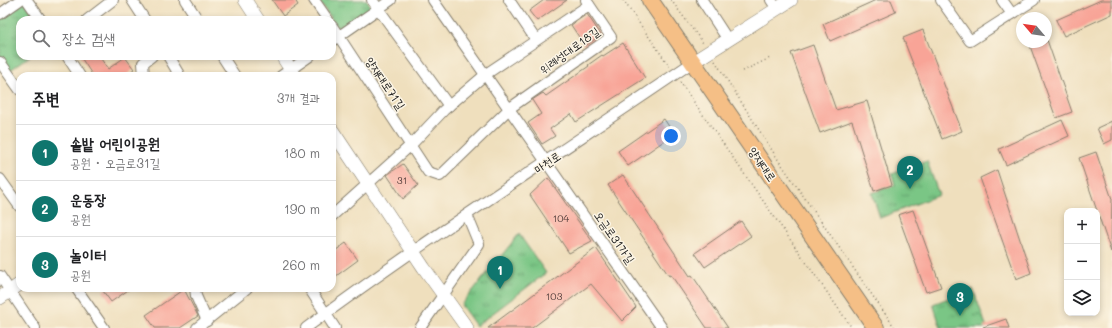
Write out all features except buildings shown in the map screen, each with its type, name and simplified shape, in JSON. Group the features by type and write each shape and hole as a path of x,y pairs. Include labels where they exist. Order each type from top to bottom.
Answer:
{"main road":[{"name":"양재대로","path":"650,0 876,328"}],"street":[{"path":"0,14 20,0"},
{"path":"27,0 38,16"},
{"path":"92,16 113,0"},
{"path":"132,0 142,16"},
{"path":"185,0 195,16"},
{"path":"245,0 255,16"},
{"path":"314,0 325,16"},
{"path":"372,0 448,106"},
{"path":"336,37 391,0"},
{"path":"433,0 547,161"},
{"path":"509,0 536,40"},
{"path":"702,0 728,40"},
{"name":"마천로","path":"306,328 413,252 728,40 774,5 791,0"},
{"path":"941,0 970,40 1034,0"},
{"path":"1002,0 1012,14"},
{"name":"위례성대로18길","path":"336,212 411,145 448,106 486,74 536,40 587,2 611,37 510,108 440,176 428,172 411,145"},
{"name":"양재대로71길","path":"336,39 411,145"},
{"path":"70,60 77,72"},
{"path":"144,72 143,63 147,60"},
{"path":"170,60 178,72"},
{"path":"225,60 233,72"},
{"path":"284,60 288,72"},
{"path":"291,72 305,60"},
{"path":"0,62 16,84"},
{"path":"336,136 413,252 467,328"},
{"name":"오금로31가길","path":"547,161 662,328"},
{"path":"0,179 16,201"},
{"path":"420,328 479,244 467,216"},
{"path":"0,276 35,328"},
{"path":"79,292 104,328"},
{"path":"196,292 207,321"},
{"path":"197,328 242,292"},
{"path":"311,292 325,314 336,328"}],"path":[{"path":"623,0 852,328"},
{"path":"671,0 710,52 777,158 895,328"},
{"path":"743,71 770,58"}],"green space":[{"path":"318,0 367,0 374,11 342,34 336,26 336,16 329,16"},
{"path":"25,2 34,16 16,16 16,60 24,60 9,71 0,58 0,17"},
{"path":"927,161 939,195 880,218 872,193 895,185 892,174"},
{"path":"519,234 546,273 476,326 461,305"},
{"path":"973,289 987,328 941,328 933,304"}],"place":[{"name":"운동장","path":"910,189"},
{"name":"솥밭 어린이공원","path":"500,289"},
{"name":"놀이터","path":"960,316"}]}
